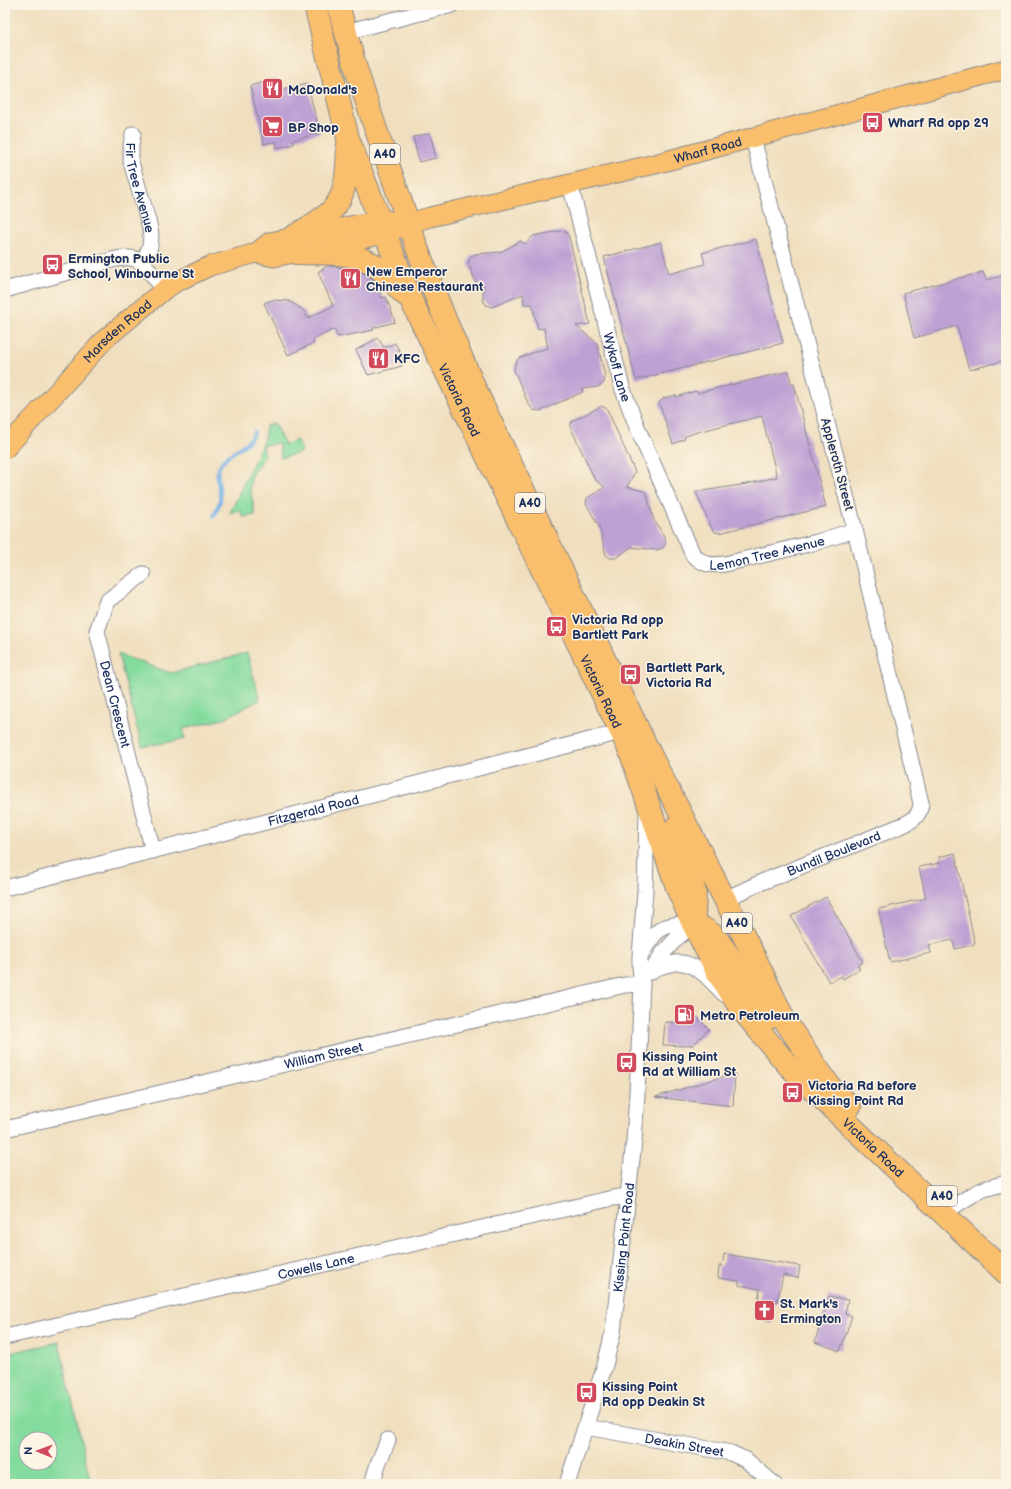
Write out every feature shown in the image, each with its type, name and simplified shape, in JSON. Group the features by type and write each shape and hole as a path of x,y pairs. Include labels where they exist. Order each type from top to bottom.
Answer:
{"highway":[{"name":"Victoria Road","path":"315,5 348,138 411,300 621,732 647,800 678,890 693,924 718,973 741,1009 788,1065 1006,1273"},
{"name":"Victoria Road","path":"338,5 373,121 409,223 445,320 476,391 650,754 725,899 785,1021 831,1088 1006,1258"},
{"path":"293,245 326,216 337,203 342,194 346,179 348,138"},
{"path":"293,245 345,254 367,260 380,269 411,300"},
{"path":"650,754 682,846 695,892 693,924 703,928 715,936 797,1052 831,1088"}],"main road":[{"name":"Wharf Road","path":"409,223 655,164 1006,69"},
{"name":"Marsden Road","path":"5,449 105,339 164,290 191,274 210,266 256,253 274,257 293,245 409,223"}],"street":[{"path":"345,32 452,5"},
{"name":"Fir Tree Avenue","path":"132,134 131,162 151,235 150,246 143,265"},
{"name":"Appleroth Street","path":"753,138 855,530 917,791"},
{"name":"Wykoff Lane","path":"570,184 622,387 637,427 688,543"},
{"path":"5,290 116,259 133,259 143,265 164,290"},
{"name":"Lemon Tree Avenue","path":"688,543 693,555 702,563 713,565 725,564 810,544 855,530"},
{"name":"Dean Crescent","path":"143,574 107,601 97,631 153,851"},
{"name":"Fitzgerald Road","path":"5,888 621,732"},
{"name":"Bundil Boulevard","path":"725,899 762,882 913,820 920,810 921,803 917,791"},
{"name":"Kissing Point Road","path":"568,1484 605,1365 613,1332 628,1196 637,1093 642,984 640,956 645,891 647,800"},
{"path":"640,956 652,937 663,928 668,926 693,924"},
{"path":"642,984 663,953 693,924"},
{"path":"653,969 676,962 692,966 699,970 741,1009"},
{"name":"William Street","path":"5,1129 617,986 642,984"},
{"path":"954,1207 984,1189 1006,1183"},
{"name":"Cowells Lane","path":"5,1337 613,1198 628,1196"},
{"name":"Deakin Street","path":"586,1427 731,1453 746,1460 774,1484"},
{"path":"372,1484 388,1440"}],"green space":[{"path":"274,423 285,445 297,440 302,452 281,458 279,443 263,446 265,455 252,474 250,487 255,515 243,517 240,510 230,513 264,439 266,426"},
{"path":"247,653 260,700 223,719 183,729 185,739 142,747 118,654 171,673"},
{"path":"59,1342 91,1484 5,1484 5,1354"}],"building":[{"path":"276,79 279,90 307,83 320,133 293,140 294,144 277,148 276,141 264,144 250,86"},
{"path":"430,133 436,158 419,162 413,137"},
{"path":"560,231 566,232 569,237 590,324 576,326 597,343 605,376 604,383 598,387 582,389 583,392 540,411 533,410 528,403 514,370 515,364 519,358 548,348 544,328 538,329 532,304 524,304 523,294 492,307 486,305 483,300 483,284 477,285 468,263 470,257 475,254 501,252 520,241 525,244 533,236"},
{"path":"756,239 783,343 636,380 604,257 661,242 669,274 705,264 702,253"},
{"path":"327,266 357,270 370,277 379,286 382,298 386,297 395,322 373,328 374,330 338,337 334,329 313,340 314,343 288,355 264,303 272,300 289,301 304,311 308,318 333,306 318,272"},
{"path":"983,272 986,280 1006,275 1006,360 969,370 957,326 914,338 903,293"},
{"path":"378,338 384,348 395,343 403,357 400,359 402,366 368,375 356,350"},
{"path":"789,371 791,384 794,384 826,507 719,533 715,532 712,529 696,492 747,484 777,477 762,416 697,432 684,437 685,439 673,444 659,403 664,398 676,395 676,397 696,391 697,393"},
{"path":"602,406 607,409 635,472 627,487 644,491 647,495 654,520 664,536 666,543 663,548 656,550 631,547 616,558 610,558 606,555 599,526 586,504 587,498 605,487 595,480 570,426 572,421"},
{"path":"955,853 975,944 955,949 953,940 929,945 931,953 890,962 879,909 926,898 919,867 940,863 939,857"},
{"path":"826,897 863,962 857,965 860,969 843,979 841,976 829,982 791,916"},
{"path":"692,1012 709,1029 693,1045 663,1045 665,1022 683,1023"},
{"path":"735,1073 733,1106 655,1097"},
{"path":"724,1254 800,1266 798,1278 783,1275 777,1302 774,1302 771,1321 755,1317 760,1289 739,1285 739,1281 718,1278 719,1266 722,1266"},
{"path":"829,1296 848,1300 845,1314 852,1316 840,1351 815,1342"}],"waterway":[{"path":"214,516 220,501 217,475 219,467 226,457 247,442 254,432"}],"place":[{"name":"McDonald's","path":"272,89"},
{"name":"Wharf Rd opp 29","path":"872,122"},
{"name":"BP Shop","path":"272,127"},
{"name":"Ermington Public School, Winbourne St","path":"53,265"},
{"name":"New Emperor Chinese Restaurant","path":"351,278"},
{"name":"KFC","path":"378,358"},
{"name":"Victoria Rd opp Bartlett Park","path":"556,626"},
{"name":"Bartlett Park, Victoria Rd","path":"630,674"},
{"name":"Metro Petroleum","path":"685,1015"},
{"name":"Kissing Point Rd at William St","path":"627,1063"},
{"name":"Victoria Rd before Kissing Point Rd","path":"792,1092"},
{"name":"St. Mark's Ermington","path":"765,1310"},
{"name":"Kissing Point Rd opp Deakin St","path":"587,1393"}]}
